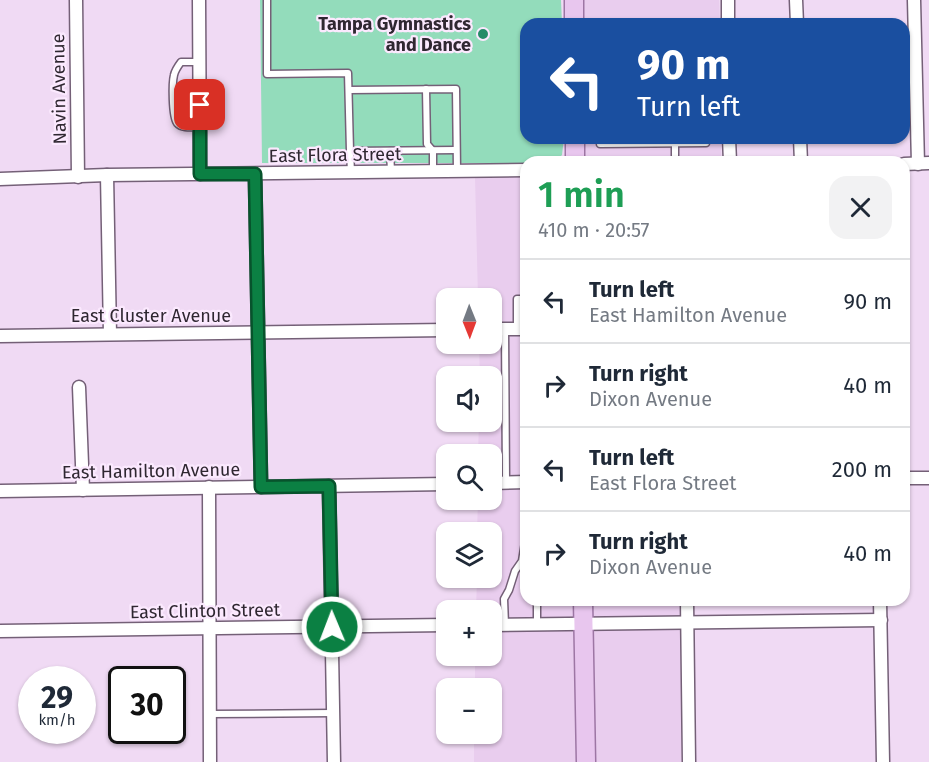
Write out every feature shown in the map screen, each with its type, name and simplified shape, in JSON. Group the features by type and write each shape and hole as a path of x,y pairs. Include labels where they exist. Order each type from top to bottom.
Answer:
{"main road":[{"path":"574,0 574,18"},
{"path":"583,606 586,762"}],"street":[{"name":"Navin Avenue","path":"76,0 78,177"},
{"path":"199,0 200,174"},
{"path":"728,0 728,18"},
{"path":"796,0 797,18"},
{"path":"914,0 924,164"},
{"name":"East Flora Street","path":"0,179 520,170"},
{"path":"255,174 261,487"},
{"path":"107,176 110,334"},
{"name":"East Cluster Avenue","path":"0,336 436,330"},
{"path":"79,387 83,490"},
{"path":"910,478 929,478"},
{"path":"502,482 520,482"},
{"name":"East Hamilton Avenue","path":"0,491 436,484"},
{"path":"329,486 334,762"},
{"path":"209,488 210,762"},
{"path":"687,606 689,762"},
{"path":"880,606 883,762"},
{"path":"502,625 880,620"},
{"name":"East Clinton Street","path":"0,631 436,625"}],"lane":[{"path":"267,0 267,74 348,73 351,172"},
{"path":"199,62 181,63 177,66 173,90 174,118 178,124 200,127"},
{"path":"426,89 427,144 433,150 434,171"},
{"path":"349,90 456,89 457,171"},
{"path":"600,144 675,144 675,156"},
{"path":"350,152 456,150"},
{"path":"390,151 391,172"},
{"path":"506,482 510,329 517,299 520,299"},
{"path":"502,607 515,571 520,564"},
{"path":"537,606 537,624"},
{"path":"210,714 333,713"}],"shaded area":[{"path":"579,0 719,0 720,18 579,18"},
{"path":"580,144 721,144 721,156 580,156"},
{"path":"520,176 520,323 502,324 502,288 478,288 475,177"},
{"path":"502,335 520,335 520,476 502,477 502,444 478,444 479,432 502,432 502,366 480,366 479,354 502,354"},
{"path":"520,488 520,606 578,606 578,618 502,619 502,600 476,600 477,588 502,588 502,522 477,522 478,510 502,510 502,489"},
{"path":"589,606 682,606 682,616 589,618"},
{"path":"682,628 681,762 591,762 589,629"},
{"path":"579,630 581,762 474,762 474,744 502,744 502,678 475,678 475,666 502,666 502,631"}],"green space":[{"path":"260,0 561,0 562,18 520,18 520,144 563,144 561,156 520,156 520,163 262,163"}],"place":[{"name":"Tampa Gymnastics and Dance","path":"483,34"}],"route":[{"path":"200,105 200,174 255,174 261,487 329,486 332,627"}]}
